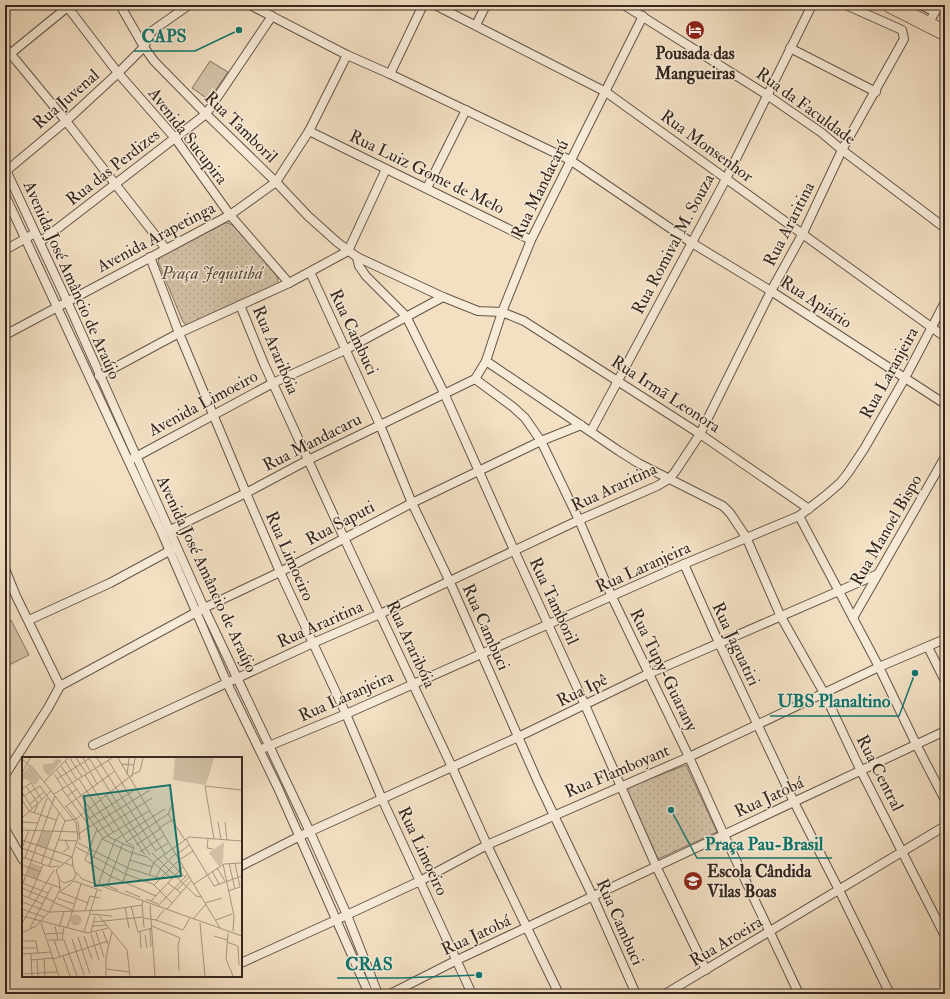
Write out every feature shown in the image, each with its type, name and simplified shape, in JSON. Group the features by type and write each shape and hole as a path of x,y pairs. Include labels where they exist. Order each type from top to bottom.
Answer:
{"highway":[{"path":"890,5 934,14 945,33"}],"street":[{"name":"Rua Tamboril","path":"120,5 144,47 154,61 276,182 308,216 348,251 357,257 443,297 478,311 502,312"},
{"name":"Rua Juvenal","path":"5,170 66,121 118,73 144,47 152,32 189,5"},
{"name":"Rua Apiário","path":"250,5 347,55 570,160 692,243 771,291 945,404"},
{"path":"390,74 423,5"},
{"name":"Rua Monsenhor","path":"435,5 606,92 945,337"},
{"path":"476,25 486,5"},
{"name":"Rua da Faculdade","path":"624,5 767,95 822,133 842,150 945,228"},
{"name":"Rua Romival M. Souza","path":"591,431 726,178 812,5"},
{"name":"Rua Araritina","path":"93,745 313,643 380,614 449,580 669,479 700,434 771,291 803,233 842,150 876,92 904,38 902,30 846,5"},
{"path":"922,5 934,14"},
{"path":"68,6 7,53 66,121 166,249"},
{"name":"Avenida Sucupira","path":"68,6 118,73 175,138 230,215 289,283"},
{"name":"Rua das Perdizes","path":"40,242 206,114 272,16"},
{"name":"Rua Mandacarú","path":"475,379 486,361 502,312 531,240 643,16"},
{"path":"790,48 876,92"},
{"path":"276,182 309,131 347,55"},
{"path":"427,188 466,110"},
{"name":"Rua Luiz Gome de Melo","path":"309,131 531,240"},
{"path":"99,376 179,333 289,283 348,251 386,169"},
{"name":"Avenida José Amâncio de Araújo","path":"5,170 67,301 136,457 173,549 200,610 238,679 310,832 347,915 378,994"},
{"name":"Avenida Arapetinga","path":"5,335 230,215 276,182"},
{"path":"5,195 128,461 166,532"},
{"path":"5,250 35,233"},
{"name":"Rua Limoeiro","path":"150,257 212,415 280,572 346,714 382,799 472,994"},
{"name":"Rua Tamboril","path":"357,257 359,266 366,276 406,316 444,393 656,866 706,970"},
{"name":"Rua Cambuci","path":"310,272 380,425 412,503 449,580 518,737 593,897 636,994"},
{"name":"Avenida Limoeiro","path":"128,461 273,383 345,350 443,297"},
{"name":"Rua Laranjeira","path":"260,750 549,625 684,564 799,516 840,483 848,473 864,449 945,302"},
{"name":"Rua Araribóia","path":"240,305 273,383 344,538 452,767 487,845 528,927 559,994"},
{"name":"Rua Irmã Leonora","path":"502,312 524,321 619,381 700,434 809,509"},
{"name":"Rua Central","path":"486,361 619,451 669,479 723,506 730,514 746,538 781,617 824,693 861,771 945,936"},
{"name":"Rua Mandacaru","path":"166,532 246,493 308,460 475,379"},
{"name":"Rua Tupy-Guarany","path":"475,379 513,407 525,418 541,441 579,520 612,597 689,757 799,994"},
{"name":"Rua Saputi","path":"60,686 200,610 280,572 412,503 541,441 581,425"},
{"name":"Rua Manoel Bispo","path":"853,618 945,457"},
{"path":"799,516 879,667 945,800"},
{"path":"29,620 110,583 173,549"},
{"name":"Rua Jaguatiri","path":"684,564 719,643 794,802 890,994"},
{"path":"5,569 16,596 60,686 48,708 5,775"},
{"name":"Rua Ipê","path":"242,865 300,836 518,737 648,674 878,574"},
{"path":"200,610 227,684 300,836 369,994"},
{"name":"Rua Flamboyant","path":"242,963 420,881 487,845 689,757 879,667 945,639"},
{"path":"928,646 945,681"},
{"name":"Rua Jatobá","path":"390,994 457,960 945,731"},
{"name":"Rua Aroeira","path":"665,994 945,826"},
{"path":"5,829 22,858"}],"green space":[{"path":"210,61 228,72 209,100 192,88"},
{"name":"Praça Jequitibá","path":"225,223 234,226 277,276 278,282 276,285 188,327 183,322 158,262 160,257"},
{"path":"11,620 29,655 5,667 5,623"},
{"path":"686,765 717,832 658,859 626,788"}],"place":[{"name":"CAPS","path":"239,30"},
{"name":"Pousada das Mangueiras","path":"695,30"},
{"name":"UBS Planaltino","path":"915,673"},
{"name":"Praça Pau-Brasil","path":"671,810"},
{"name":"Escola Cândida Vilas Boas","path":"693,881"},
{"name":"CRAS","path":"479,975"}]}
